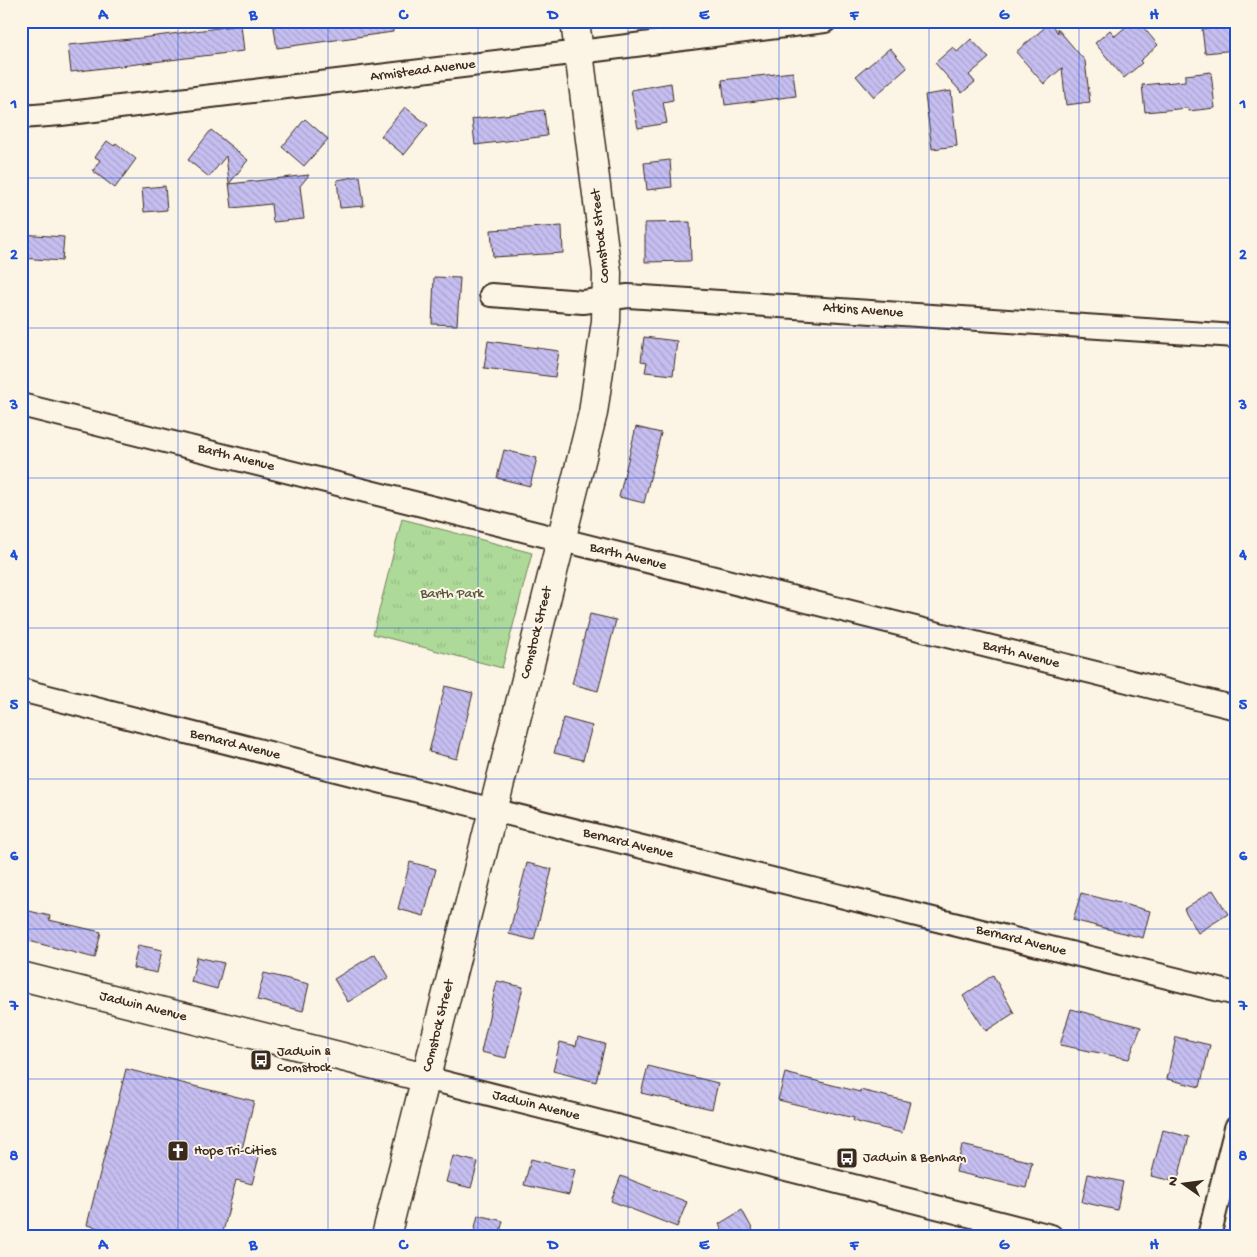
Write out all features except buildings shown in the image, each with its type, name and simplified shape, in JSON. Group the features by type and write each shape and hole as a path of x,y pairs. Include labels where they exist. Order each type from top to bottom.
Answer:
{"street":[{"name":"Comstock Street","path":"386,1236 593,413 603,346 607,273 575,21"},
{"name":"Armistead Avenue","path":"21,117 70,113 825,21"},
{"name":"Atkins Avenue","path":"491,295 583,302 628,296 1236,336"},
{"name":"Barth Avenue","path":"21,404 1236,708"},
{"name":"Bernard Avenue","path":"21,690 493,810 1236,994"},
{"name":"Jadwin Avenue","path":"21,976 1051,1236"},
{"path":"1209,1236 1236,1128"}],"green space":[{"name":"Barth Park","path":"402,519 532,553 502,668 373,634"}],"place":[{"name":"Jadwin & Comstock","path":"261,1060"},
{"name":"Hope Tri-Cities","path":"178,1151"},
{"name":"Jadwin & Benham","path":"847,1158"}]}
